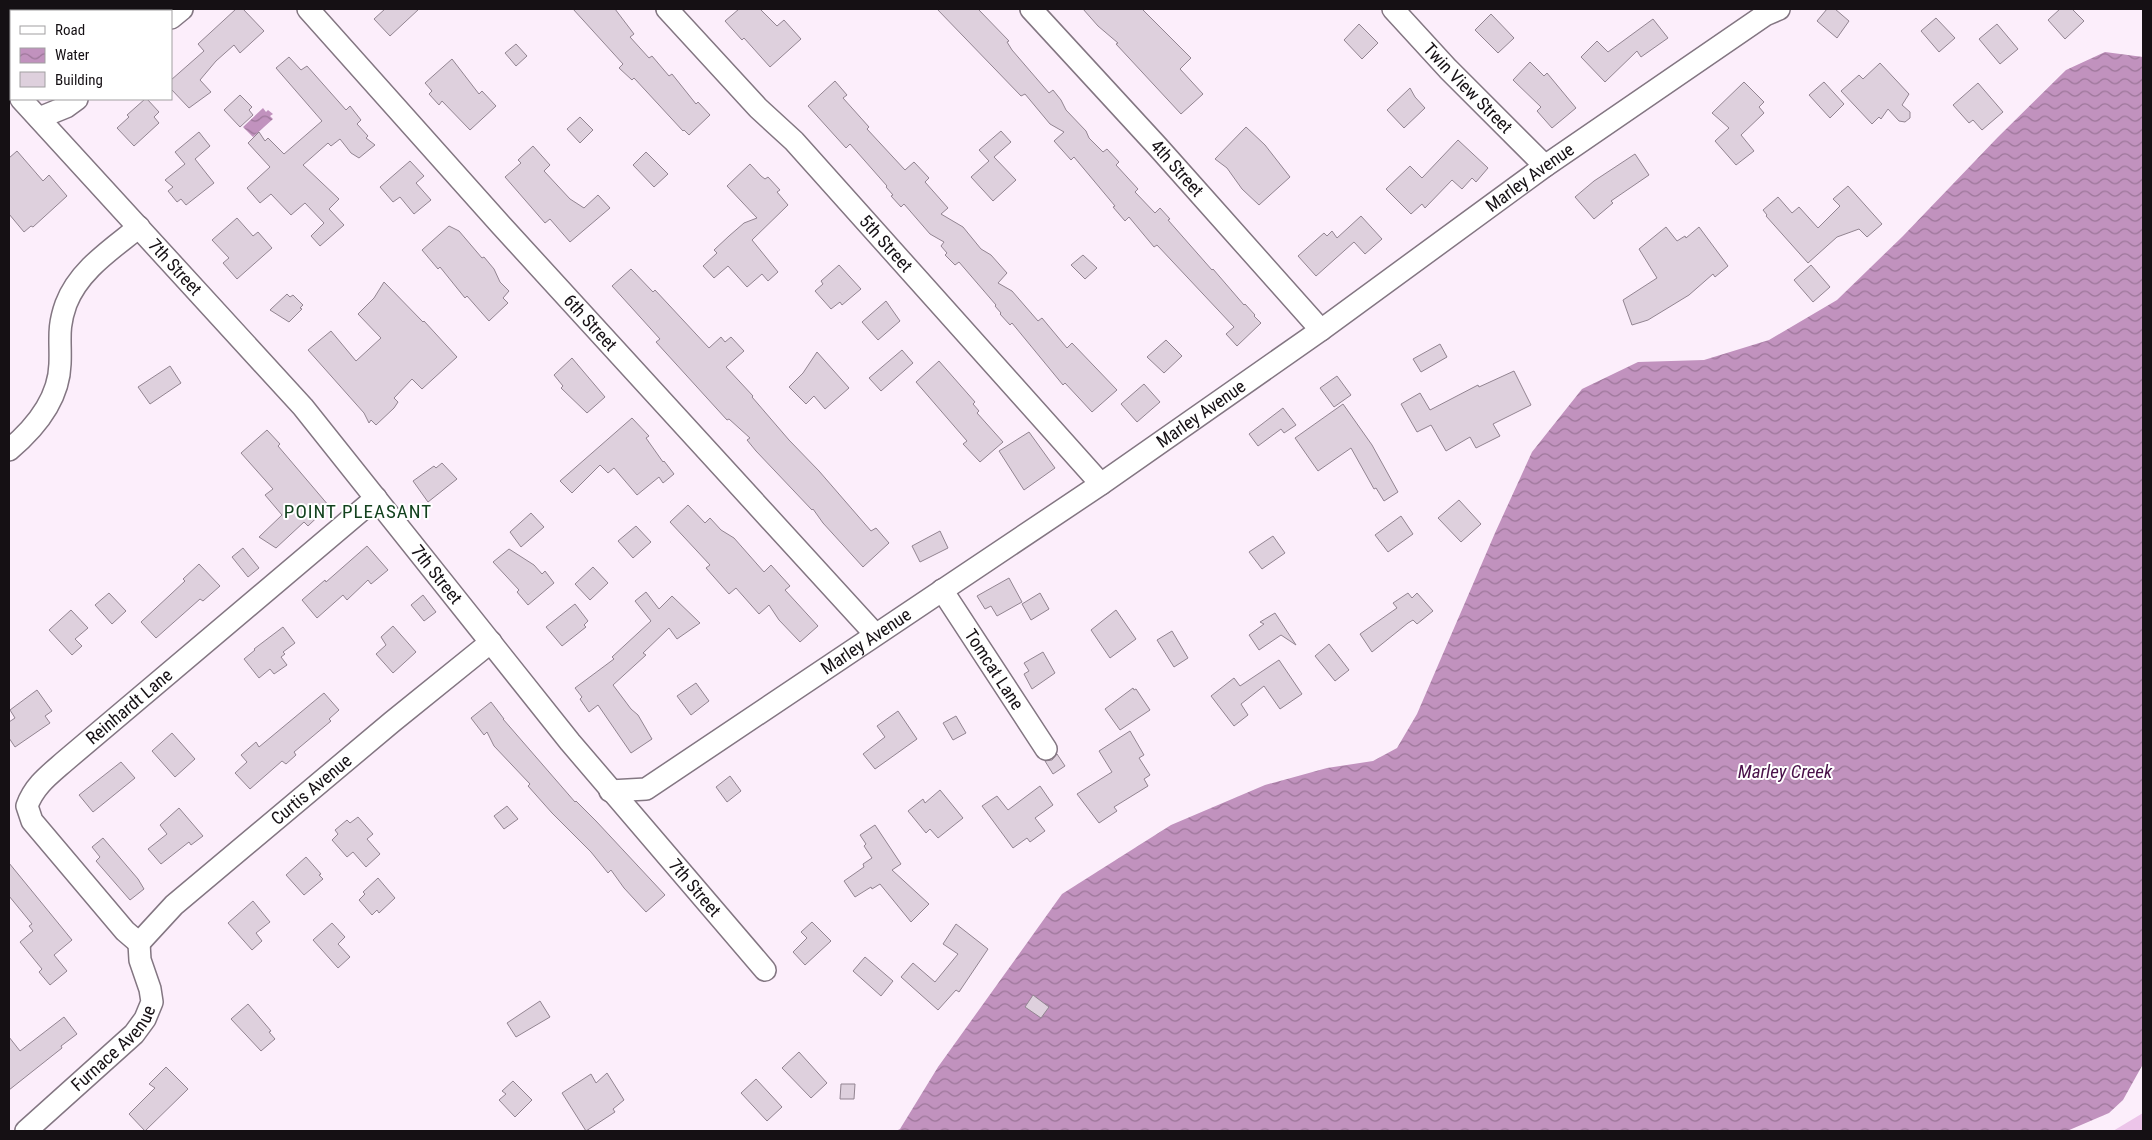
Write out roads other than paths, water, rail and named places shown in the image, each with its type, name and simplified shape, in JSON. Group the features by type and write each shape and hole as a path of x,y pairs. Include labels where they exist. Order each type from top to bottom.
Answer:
{"street":[{"path":"172,17 182,9"},
{"name":"6th Street","path":"308,9 494,217 875,634"},
{"name":"5th Street","path":"667,9 758,108 794,141 1101,484"},
{"name":"4th Street","path":"1031,9 1165,154 1321,330"},
{"name":"Twin View Street","path":"1393,9 1448,69 1545,166"},
{"name":"Marley Avenue","path":"610,790 646,789 1101,484 1321,330 1545,166 1769,11"},
{"name":"7th Street","path":"22,100 303,407 610,790 765,970"},
{"path":"39,118 66,108 76,100"},
{"path":"9,450 38,421 54,393 60,365 59,330 66,303 76,284 90,267 139,227"},
{"name":"Reinhardt Lane","path":"139,943 125,930 32,822 26,806 31,795 38,785 65,761 376,498"},
{"name":"Tomcat Lane","path":"942,590 1046,749"},
{"name":"Curtis Avenue","path":"139,943 174,905 392,722 491,642"},
{"name":"Furnace Avenue","path":"26,1131 134,1034 145,1020 152,1002 150,989 140,960 139,943"}],"water":[{"name":"Marley Creek","path":"2105,52 2143,57 2143,1064 2123,1100 2109,1113 2067,1131 896,1131 900,1129 938,1067 1062,894 1171,825 1265,785 1327,768 1373,761 1397,748 1417,714 1532,452 1582,389 1638,362 1704,360 1769,340 1837,300 1903,236 1998,137 2066,70"},
{"path":"263,108 266,112 268,110 273,114 270,116 273,119 253,137 243,127"}],"district":[{"name":"POINT PLEASANT","path":"358,511"}]}
